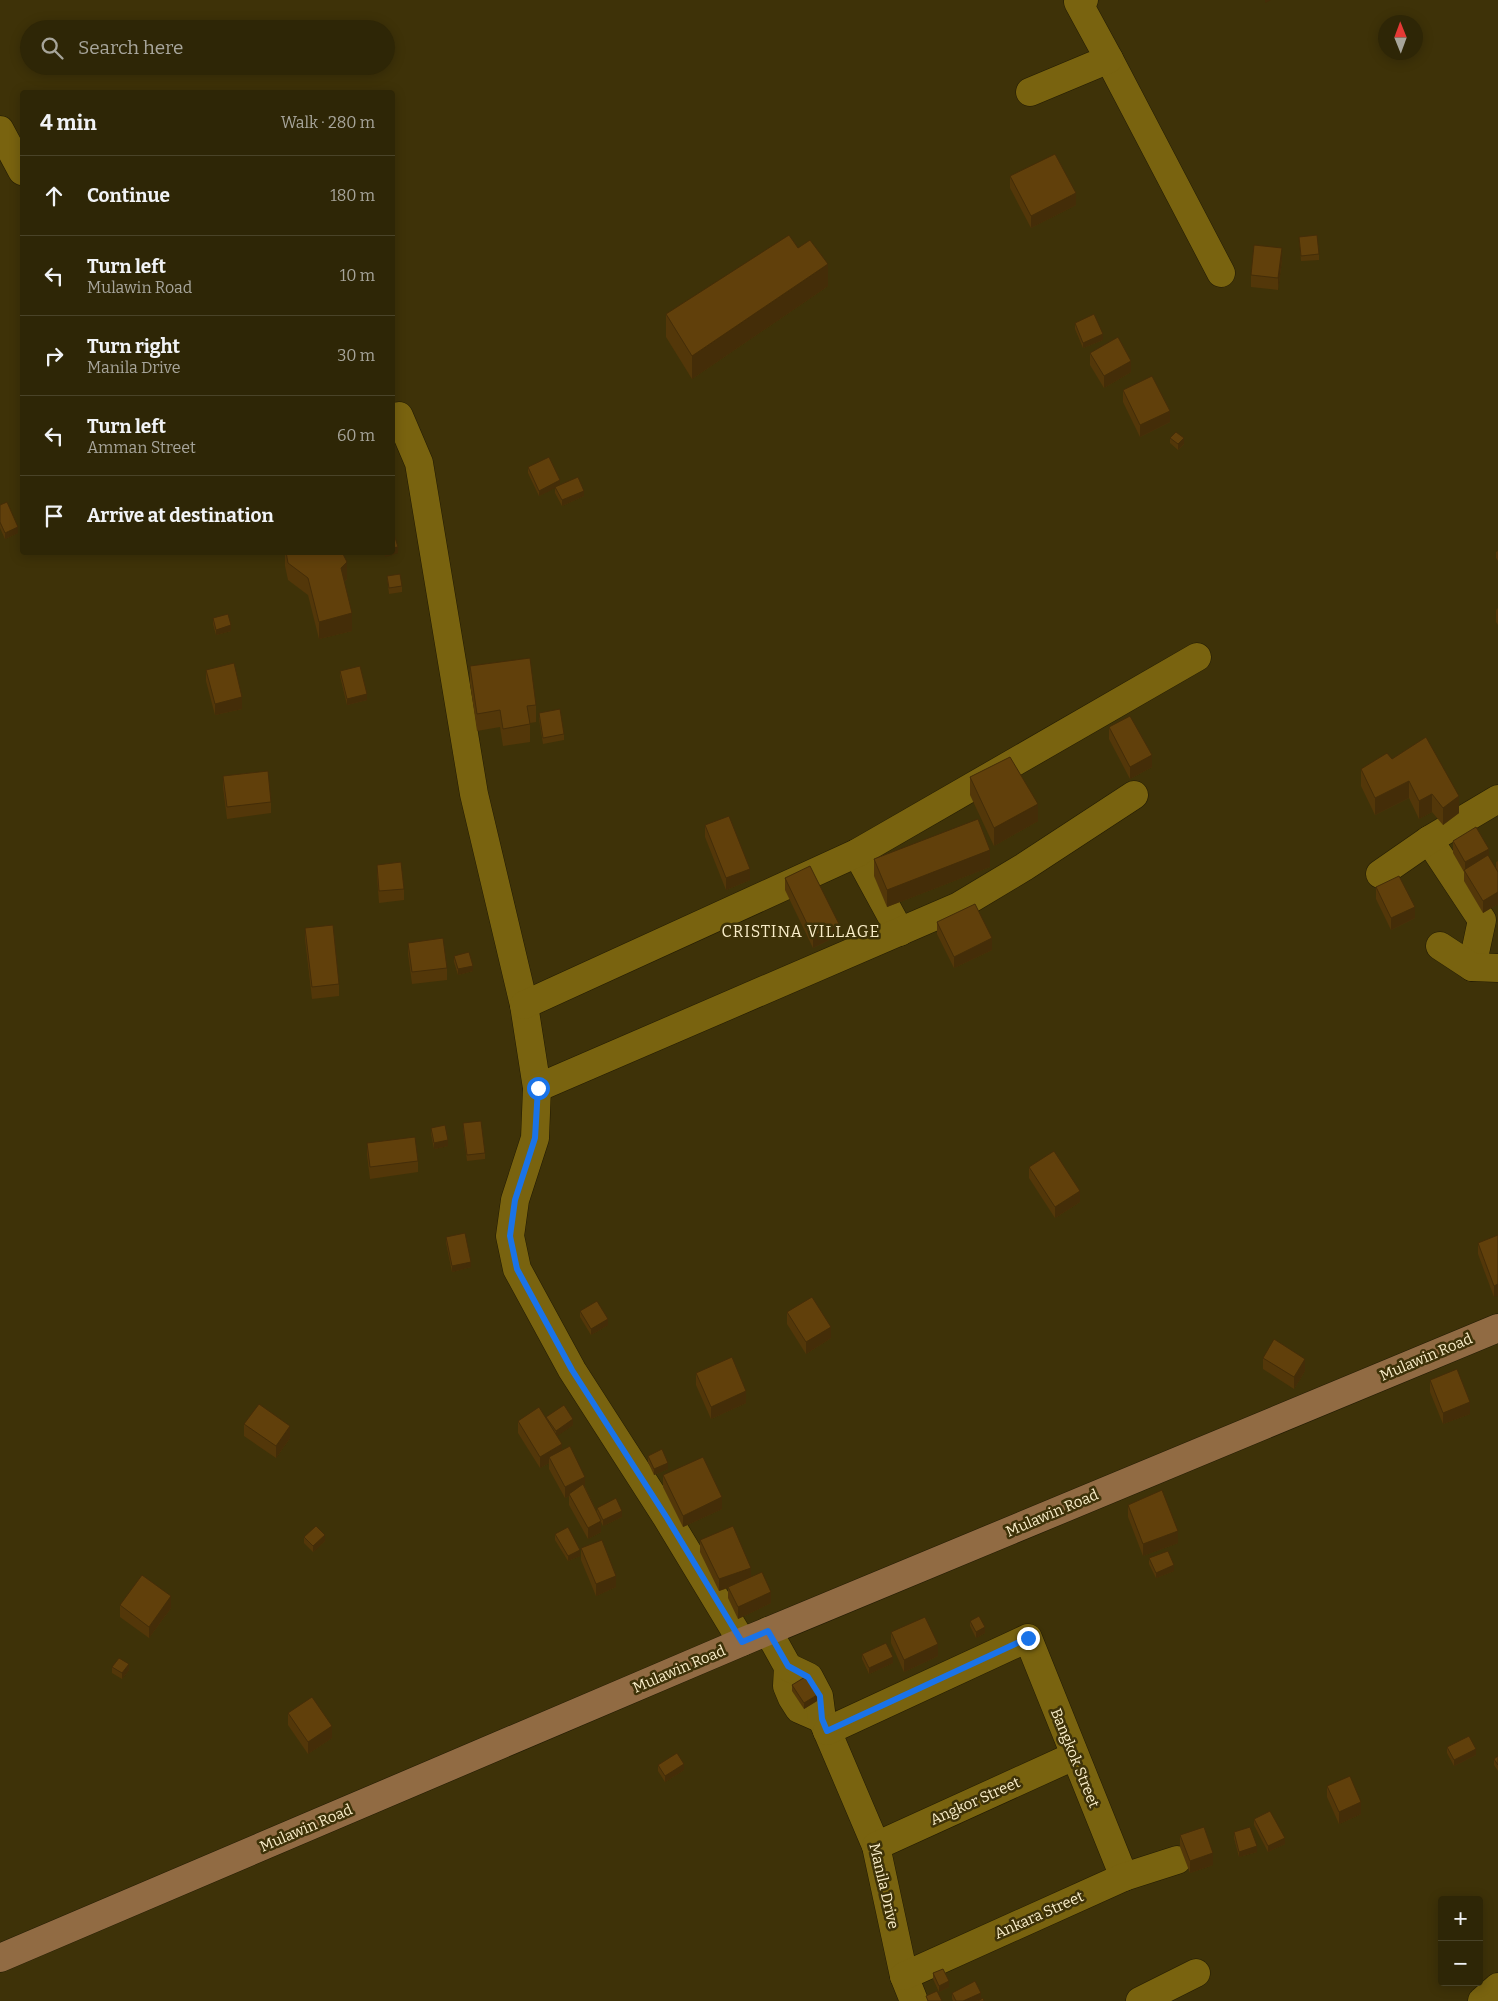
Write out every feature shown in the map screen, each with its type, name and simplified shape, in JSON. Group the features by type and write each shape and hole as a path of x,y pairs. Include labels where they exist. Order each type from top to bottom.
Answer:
{"main road":[{"name":"Mulawin Road","path":"0,1958 768,1631 1498,1328"}],"street":[{"path":"1084,0 1078,2 1221,273"},
{"path":"1030,92 1109,59"},
{"path":"0,130 20,167"},
{"path":"395,417 399,416 419,463 474,794 524,1005 538,1088 535,1138 515,1200 510,1236 517,1269 572,1370 667,1518 742,1642"},
{"path":"524,1005 857,854 1197,657"},
{"path":"538,1088 959,906 1024,867 1134,794"},
{"path":"1380,874 1429,840 1498,800"},
{"path":"1429,840 1490,917 1485,967 1440,946"},
{"path":"857,854 900,932"},
{"name":"Manila Drive","path":"768,1631 788,1666 808,1677 820,1696 824,1725 876,1846 904,1976 914,2001"},
{"name":"Bangkok Street","path":"824,1725 1028,1638 1124,1877"},
{"name":"Angkor Street","path":"876,1846 1074,1756"},
{"name":"Ankara Street","path":"904,1976 1124,1877 1177,1860"},
{"path":"1140,2001 1196,1973"},
{"path":"1482,2001 1498,1987"}],"building":[{"path":"1055,154 1076,193 1031,216 1010,176"},
{"path":"789,235 798,248 810,240 828,264 692,356 666,314"},
{"path":"1317,235 1319,254 1301,256 1299,237"},
{"path":"1254,245 1282,248 1278,278 1251,275"},
{"path":"1094,314 1103,334 1083,343 1075,323"},
{"path":"1118,337 1131,361 1104,376 1090,353"},
{"path":"1152,376 1170,411 1140,425 1123,390"},
{"path":"1176,432 1184,438 1178,444 1170,438"},
{"path":"549,457 560,480 539,491 528,467"},
{"path":"578,477 584,491 562,500 555,487"},
{"path":"7,502 18,527 5,533 0,522 0,505"},
{"path":"287,555 344,555 347,562 341,568 352,613 319,622 308,578 288,563"},
{"path":"400,574 402,586 389,588 387,576"},
{"path":"228,614 231,625 216,630 213,618"},
{"path":"530,658 536,705 527,706 530,724 503,729 500,710 477,714 470,666"},
{"path":"234,663 242,697 215,704 206,670"},
{"path":"360,666 367,694 347,699 340,671"},
{"path":"560,709 564,734 543,738 539,713"},
{"path":"1130,716 1152,755 1130,767 1109,727"},
{"path":"1426,737 1459,796 1443,808 1432,794 1419,801 1409,781 1375,798 1361,769 1387,753 1392,759"},
{"path":"1010,757 1038,804 994,828 970,777"},
{"path":"268,771 271,802 227,807 223,776"},
{"path":"729,816 750,869 726,878 705,825"},
{"path":"978,819 990,850 887,890 874,859"},
{"path":"1476,827 1489,849 1465,862 1453,841"},
{"path":"1488,855 1498,872 1498,892 1483,901 1464,870"},
{"path":"401,862 404,889 379,891 377,865"},
{"path":"810,866 839,924 813,936 785,878"},
{"path":"1399,876 1415,907 1391,918 1376,887"},
{"path":"975,904 992,938 954,957 937,922"},
{"path":"333,925 339,984 312,987 305,928"},
{"path":"443,938 447,968 412,972 408,943"},
{"path":"469,952 473,966 458,969 454,956"},
{"path":"481,1121 485,1153 467,1155 463,1123"},
{"path":"445,1125 448,1140 434,1143 431,1128"},
{"path":"415,1137 418,1161 370,1167 367,1143"},
{"path":"1054,1151 1080,1191 1055,1207 1029,1167"},
{"path":"465,1233 471,1262 452,1266 446,1237"},
{"path":"1498,1235 1498,1284 1494,1286 1478,1243"},
{"path":"812,1297 831,1327 806,1342 787,1312"},
{"path":"597,1301 608,1319 591,1329 580,1311"},
{"path":"1274,1339 1305,1359 1294,1377 1263,1358"},
{"path":"732,1357 746,1391 711,1407 696,1373"},
{"path":"1457,1369 1470,1402 1443,1413 1430,1380"},
{"path":"259,1404 290,1426 276,1446 244,1424"},
{"path":"564,1405 573,1419 556,1431 546,1417"},
{"path":"539,1407 562,1444 540,1457 518,1421"},
{"path":"570,1446 585,1477 565,1487 549,1457"},
{"path":"662,1449 668,1463 654,1469 648,1456"},
{"path":"703,1457 722,1497 683,1516 663,1475"},
{"path":"583,1484 601,1521 588,1528 569,1494"},
{"path":"1162,1490 1178,1531 1143,1544 1128,1505"},
{"path":"616,1498 622,1511 603,1520 597,1508"},
{"path":"316,1526 325,1535 313,1546 304,1537"},
{"path":"733,1526 751,1568 719,1579 700,1540"},
{"path":"568,1527 580,1550 568,1556 555,1534"},
{"path":"602,1540 616,1576 596,1584 581,1548"},
{"path":"1168,1551 1174,1565 1156,1573 1149,1558"},
{"path":"762,1572 771,1592 738,1607 728,1587"},
{"path":"142,1575 171,1596 149,1627 120,1605"},
{"path":"979,1616 985,1627 976,1632 970,1621"},
{"path":"925,1617 938,1644 904,1660 891,1632"},
{"path":"886,1643 893,1657 869,1668 862,1654"},
{"path":"119,1658 129,1664 122,1673 112,1667"},
{"path":"805,1677 817,1695 804,1703 792,1685"},
{"path":"312,1697 332,1726 308,1742 288,1713"},
{"path":"1469,1736 1476,1749 1454,1760 1447,1747"},
{"path":"677,1753 684,1764 665,1776 658,1765"},
{"path":"1498,1756 1498,1765 1494,1759"},
{"path":"1350,1776 1361,1802 1339,1812 1327,1786"},
{"path":"1270,1811 1285,1838 1268,1846 1254,1819"},
{"path":"1204,1827 1213,1853 1190,1861 1180,1835"},
{"path":"1250,1827 1257,1846 1239,1852 1234,1832"},
{"path":"943,1969 949,1981 939,1986 933,1973"},
{"path":"975,1981 981,1993 963,2001 956,2001 952,1993"},
{"path":"937,1991 942,2001 928,2001 926,1996"}],"district":[{"name":"CRISTINA VILLAGE","path":"801,931"}],"route":[{"path":"538,1088 535,1138 515,1200 510,1236 517,1269 572,1370 667,1518 742,1642 768,1631 788,1666 808,1677 820,1696 822,1719 827,1731 1028,1638"}]}
